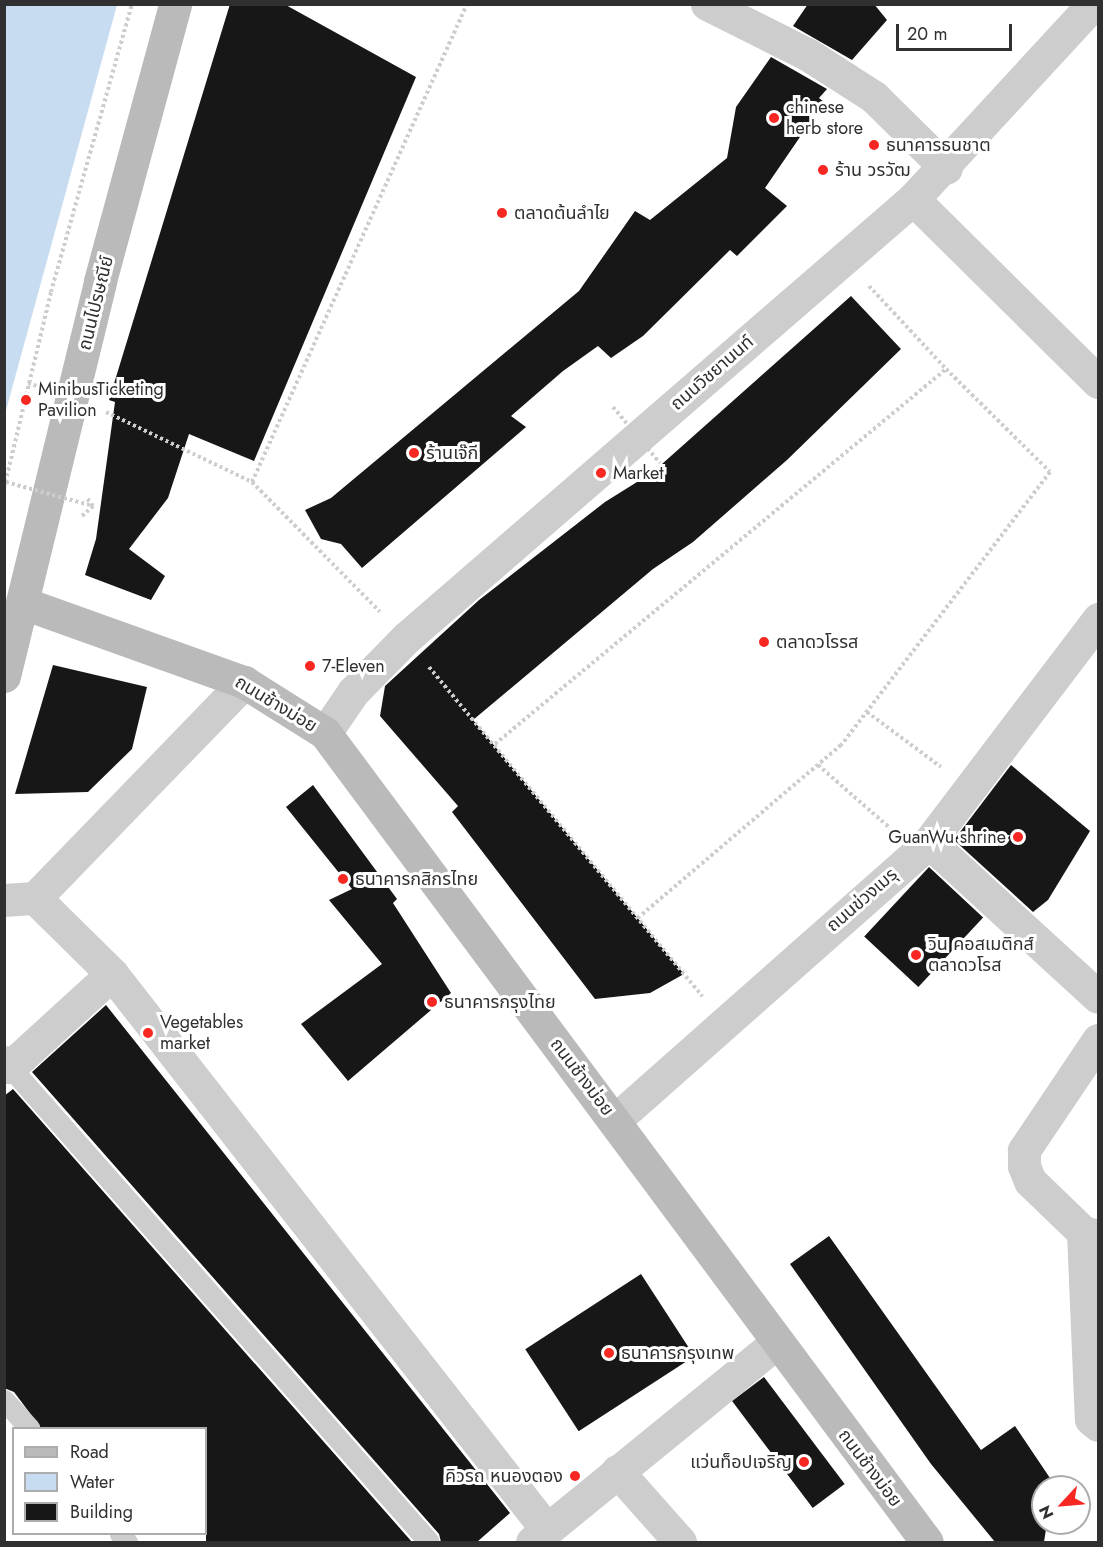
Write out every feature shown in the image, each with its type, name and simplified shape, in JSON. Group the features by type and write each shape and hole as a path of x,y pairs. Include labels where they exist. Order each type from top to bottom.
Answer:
{"street":[{"name":"ถนนไปรษณีย์","path":"23,603 73,398 175,4"},
{"path":"707,4 807,54 874,97 946,168"},
{"name":"ถนนวิชยานนท์","path":"325,733 353,692 406,638 914,199 946,168 1093,4"},
{"path":"914,199 1098,382"},
{"path":"4,676 23,603"},
{"name":"ถนนช้างม่อย","path":"23,603 244,682 325,733 927,1542"},
{"name":"ถนนข่วงเมรุ","path":"614,1121 723,1021 923,847 1098,619"},
{"path":"244,682 20,899 112,974 539,1536 776,1342"},
{"path":"923,847 1098,997"},
{"path":"7,1064 112,974"},
{"path":"1098,1040 1024,1150 1024,1166 1030,1181 1091,1234 1091,1419 1098,1425"},
{"path":"617,1471 680,1542"}],"lane":[{"path":"7,1064 429,1542"},
{"path":"4,1400 28,1427"}],"path":[{"path":"4,488 48,303 132,4"},
{"path":"252,482 467,4"},
{"path":"638,918 841,745 1050,472 946,369 844,259"},
{"path":"495,744 946,369"},
{"path":"73,398 252,482 406,638 723,1021"},
{"path":"613,407 660,463"},
{"path":"6,482 93,506"},
{"path":"867,712 969,789"},
{"path":"818,765 923,847"}],"water":[{"path":"4,5 117,5 5,414"}],"building":[{"path":"230,4 284,4 416,77 254,461 189,434 168,498 129,549 165,576 151,600 85,575 96,539 115,402 109,400"},
{"path":"808,4 874,4 887,20 852,60 793,26"},
{"path":"771,57 827,89 819,98 824,102 765,188 787,206 737,256 730,250 643,336 611,358 598,346 563,371 511,416 526,427 362,568 341,544 321,539 305,510 331,498 579,291 635,211 650,220 727,158 736,107"},
{"path":"851,296 901,349 787,460 693,542 653,569 473,720 684,974 650,993 595,999 452,812 458,806 380,716 385,686 479,600 605,502 653,472"},
{"path":"53,665 147,687 132,749 88,792 15,794"},
{"name":"GuanWu shrine","path":"1011,765 1090,831 1048,900 1033,912 954,840"},
{"path":"313,785 397,899 393,903 451,993 348,1081 301,1024 382,964 329,900 352,889 286,807"},
{"name":"วิน คอสเมติกส์ ตลาดวโรส","path":"929,867 983,917 918,987 864,936"},
{"path":"106,1005 510,1513 477,1542 441,1542 439,1534 32,1072"},
{"path":"13,1089 412,1542 206,1542 207,1427 40,1427 14,1392 4,1388 4,1096"},
{"path":"829,1236 981,1450 1015,1426 1048,1475 1031,1475 1031,1535 1045,1535 1044,1542 995,1542 931,1464 790,1264"},
{"name":"ธนาคารกรุงเทพ","path":"641,1274 694,1356 579,1431 525,1349"},
{"path":"764,1377 845,1484 813,1508 732,1401"}],"place":[{"name":"chinese herb store","path":"774,118"},
{"name":"ธนาคารธนชาต","path":"874,145"},
{"name":"ร้าน วรวัฒ","path":"823,170"},
{"name":"ตลาดต้นลำไย","path":"502,213"},
{"name":"MinibusTicketing Pavilion","path":"26,400"},
{"name":"ร้านเจ๊กี","path":"414,453"},
{"name":"Market","path":"601,473"},
{"name":"ตลาดวโรรส","path":"764,642"},
{"name":"7-Eleven","path":"310,666"},
{"name":"GuanWu shrine","path":"1018,837"},
{"name":"ธนาคารกสิกรไทย","path":"343,879"},
{"name":"วิน คอสเมติกส์ ตลาดวโรส","path":"916,955"},
{"name":"ธนาคารกรุงไทย","path":"432,1002"},
{"name":"Vegetables market","path":"148,1033"},
{"name":"ธนาคารกรุงเทพ","path":"609,1353"},
{"name":"แว่นท็อปเจริญ","path":"804,1462"},
{"name":"คิวรถ หนองตอง","path":"575,1476"}]}
